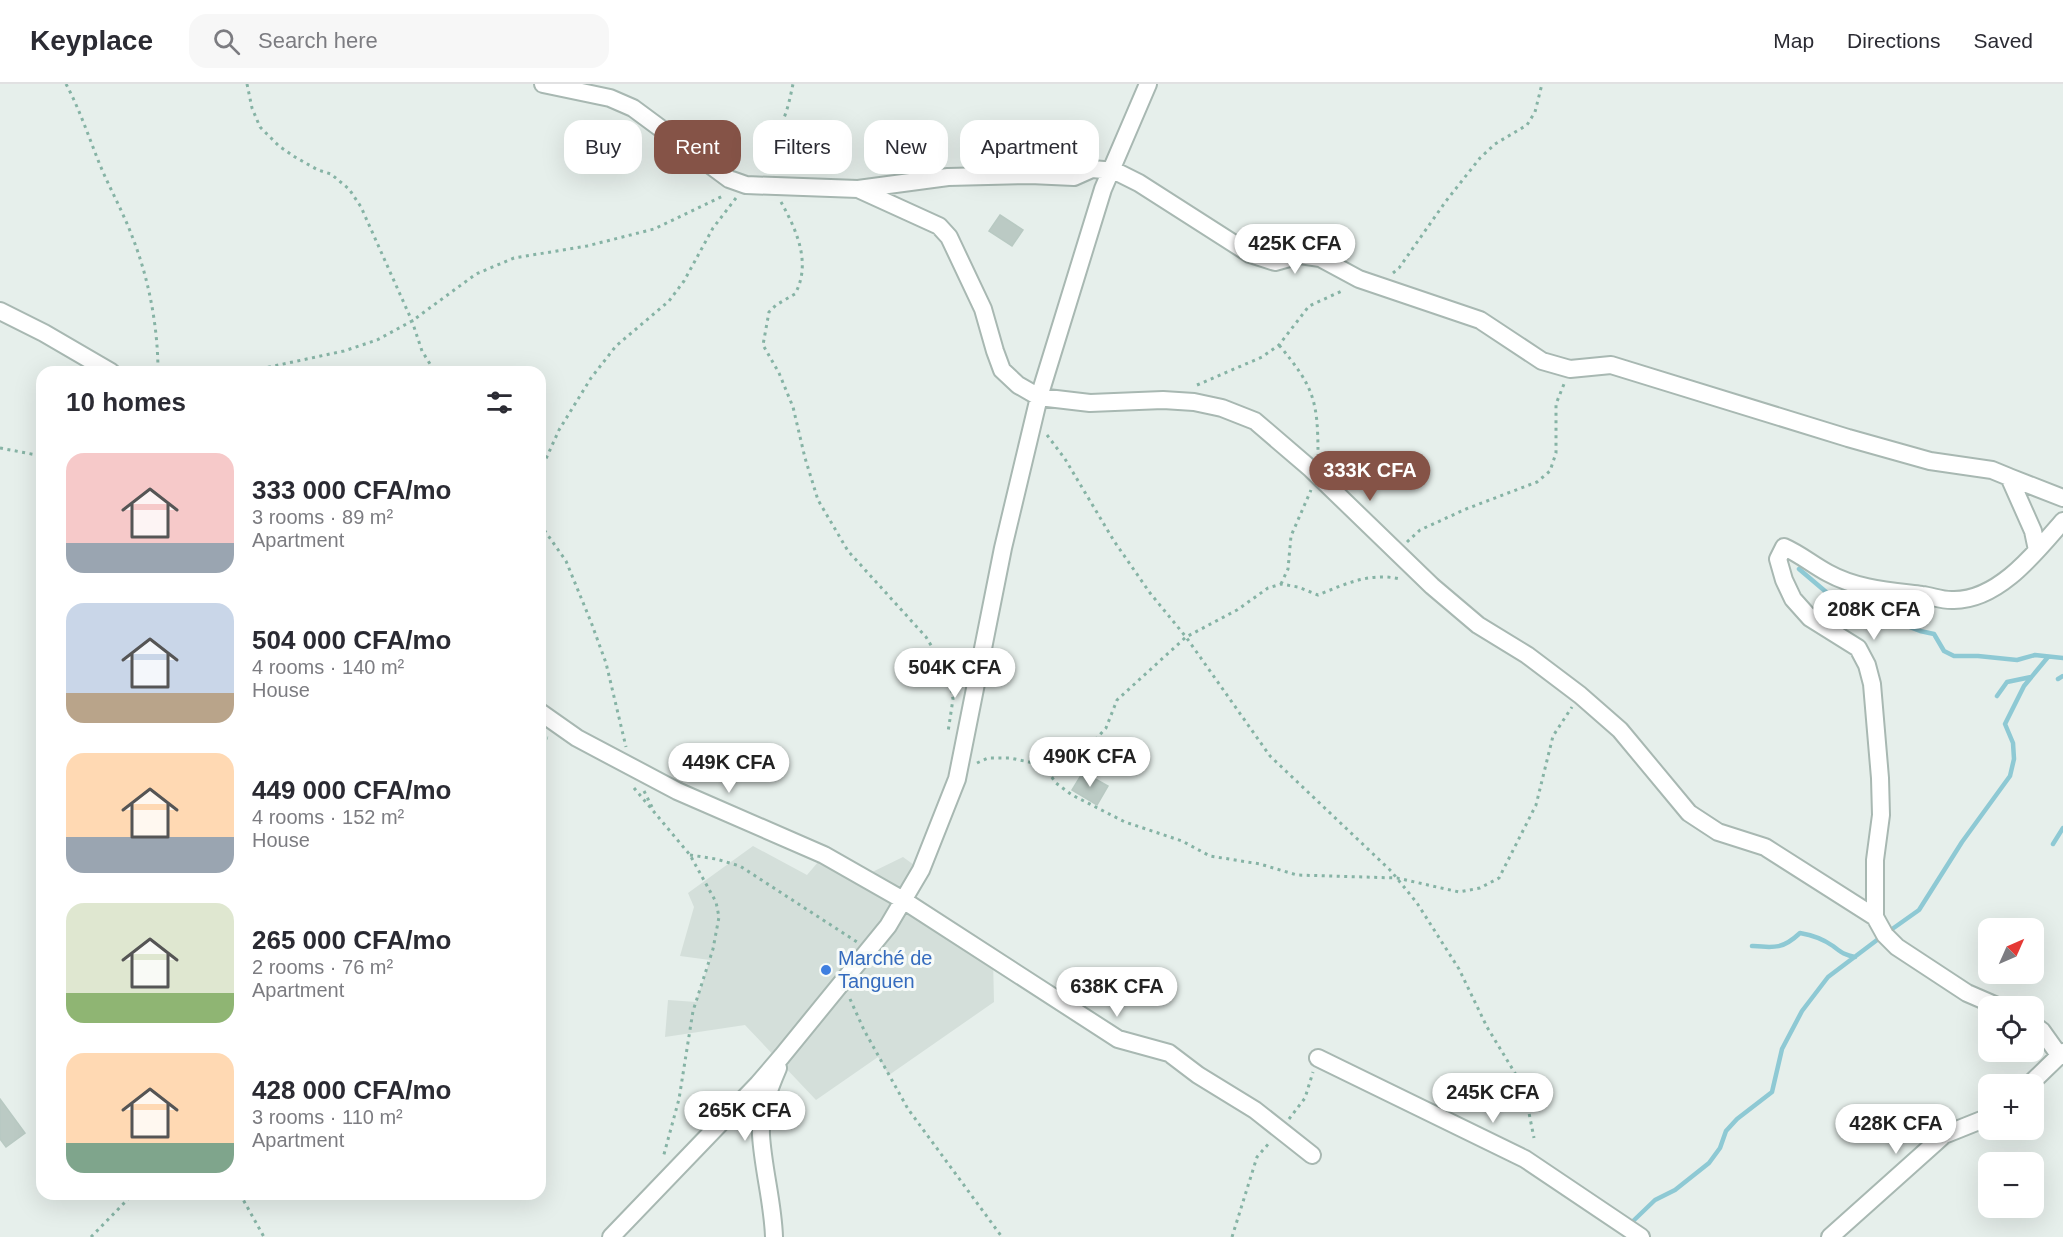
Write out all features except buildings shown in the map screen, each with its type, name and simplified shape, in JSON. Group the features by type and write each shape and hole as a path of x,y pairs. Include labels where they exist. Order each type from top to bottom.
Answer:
{"street":[{"path":"543,84 610,98 633,108 729,179 746,185 858,189 948,177 1030,175 1074,177 1092,169 1111,171 1139,183 1250,254 1275,262 1300,255 1320,258 1369,283 1480,320 1542,361 1570,369 1611,365 1930,461 1992,470 2063,498"},
{"path":"611,1237 783,1056 888,926 921,870 957,779 1003,548 1038,397 1103,189 1148,84"},
{"path":"858,189 939,226 949,237 983,309 1002,370 1018,385 1038,397 1090,403 1163,400 1194,402 1222,408 1255,421 1311,469 1432,586 1478,625 1527,656 1580,695 1620,730 1689,813 1718,832 1765,846 1875,917 1885,934 1897,946 1967,993 1978,998"},
{"path":"0,311 101,366"},
{"path":"2008,477 2033,531 2037,550"},
{"path":"1875,917 1875,860 1881,815 1880,778 1872,684 1868,665 1858,648 1810,618 1793,599 1778,559 1784,547 1797,552 1829,574 1870,589 1953,601 1970,598 1990,590 2026,564 2063,521"},
{"path":"546,716 577,738 677,791 824,855 903,900 1118,1039 1168,1053 1198,1075 1255,1110 1312,1155"},
{"path":"2041,1074 2062,1055 2044,1033"},
{"path":"774,1237 761,1134 766,1098 783,1056"},
{"path":"1318,1058 1525,1159 1641,1237"},
{"path":"1830,1237 1944,1135 1978,1121"}],"path":[{"path":"66,84 74,98 100,167 135,246 147,284 158,366"},
{"path":"247,84 252,108 261,127 273,140 295,157 318,170 331,174 349,189 361,207 412,321 422,351 431,366"},
{"path":"793,84 780,126 764,149 760,162 792,221 801,249 802,272 795,294 769,312 764,345 793,407 818,500 848,550 926,637 949,675 953,699 948,732"},
{"path":"1192,388 1262,357 1280,345 1309,306 1349,288 1389,276 1399,268 1446,201 1480,158 1495,144 1527,125 1534,112 1542,84"},
{"path":"274,366 344,351 377,340 412,321 476,274 514,258 587,246 654,229 746,185"},
{"path":"546,459 559,430 591,378 616,346 669,301 684,281 713,228 746,185"},
{"path":"1402,556 1408,539 1420,530 1466,509 1537,482 1550,471 1556,453 1556,404 1562,386 1580,368"},
{"path":"1034,417 1065,459 1114,541 1150,593 1186,637 1270,756 1397,878 1417,903 1459,969 1487,1027 1524,1088 1534,1138"},
{"path":"0,448 36,455"},
{"path":"546,533 566,561 591,622 606,663 632,766 654,811"},
{"path":"957,779 974,764 988,758 1010,758 1043,765 1084,752 1106,728 1117,700 1186,637 1237,609 1268,588 1281,584 1298,587 1318,595 1357,579 1386,576 1432,586"},
{"path":"1043,765 1056,783 1072,795 1125,822 1182,841 1210,855 1260,864 1297,875 1397,878 1459,892 1480,888 1499,878 1536,805 1553,736 1580,695"},
{"path":"633,786 690,855 716,902 720,918 713,949 693,1011 679,1099 655,1191"},
{"path":"690,855 740,866 868,950"},
{"path":"842,982 864,1030 908,1109 1002,1237"},
{"path":"1232,1237 1257,1157 1305,1098 1318,1058"},
{"path":"91,1237 127,1200"},
{"path":"243,1200 264,1237"}],"shaded area":[{"path":"753,846 807,875 824,855 862,877 903,857 921,870 903,900 993,959 994,1002 889,1075 878,1057 816,1100 745,1025 665,1037 668,1000 696,1002 710,960 680,956 694,907 688,893"}],"waterway":[{"path":"1799,569 1832,597 1920,631 1934,634 1944,651 1954,656 2017,660 2035,655 2063,658"},
{"path":"1888,932 1919,910 1962,842 2010,776 2014,759 2013,743 2005,724 2024,686 2048,657"},
{"path":"2058,679 2063,676"},
{"path":"1997,696 2007,682 2031,677"},
{"path":"2053,844 2063,828"},
{"path":"1752,946 1783,945 1800,933 1821,939 1843,953 1855,957"},
{"path":"1630,1224 1655,1200 1675,1190 1709,1163 1720,1148 1726,1131 1737,1119 1772,1092 1782,1049 1802,1011 1828,977 1881,937"}],"place":[{"name":"Marché de Tanguen","path":"826,970"}]}
